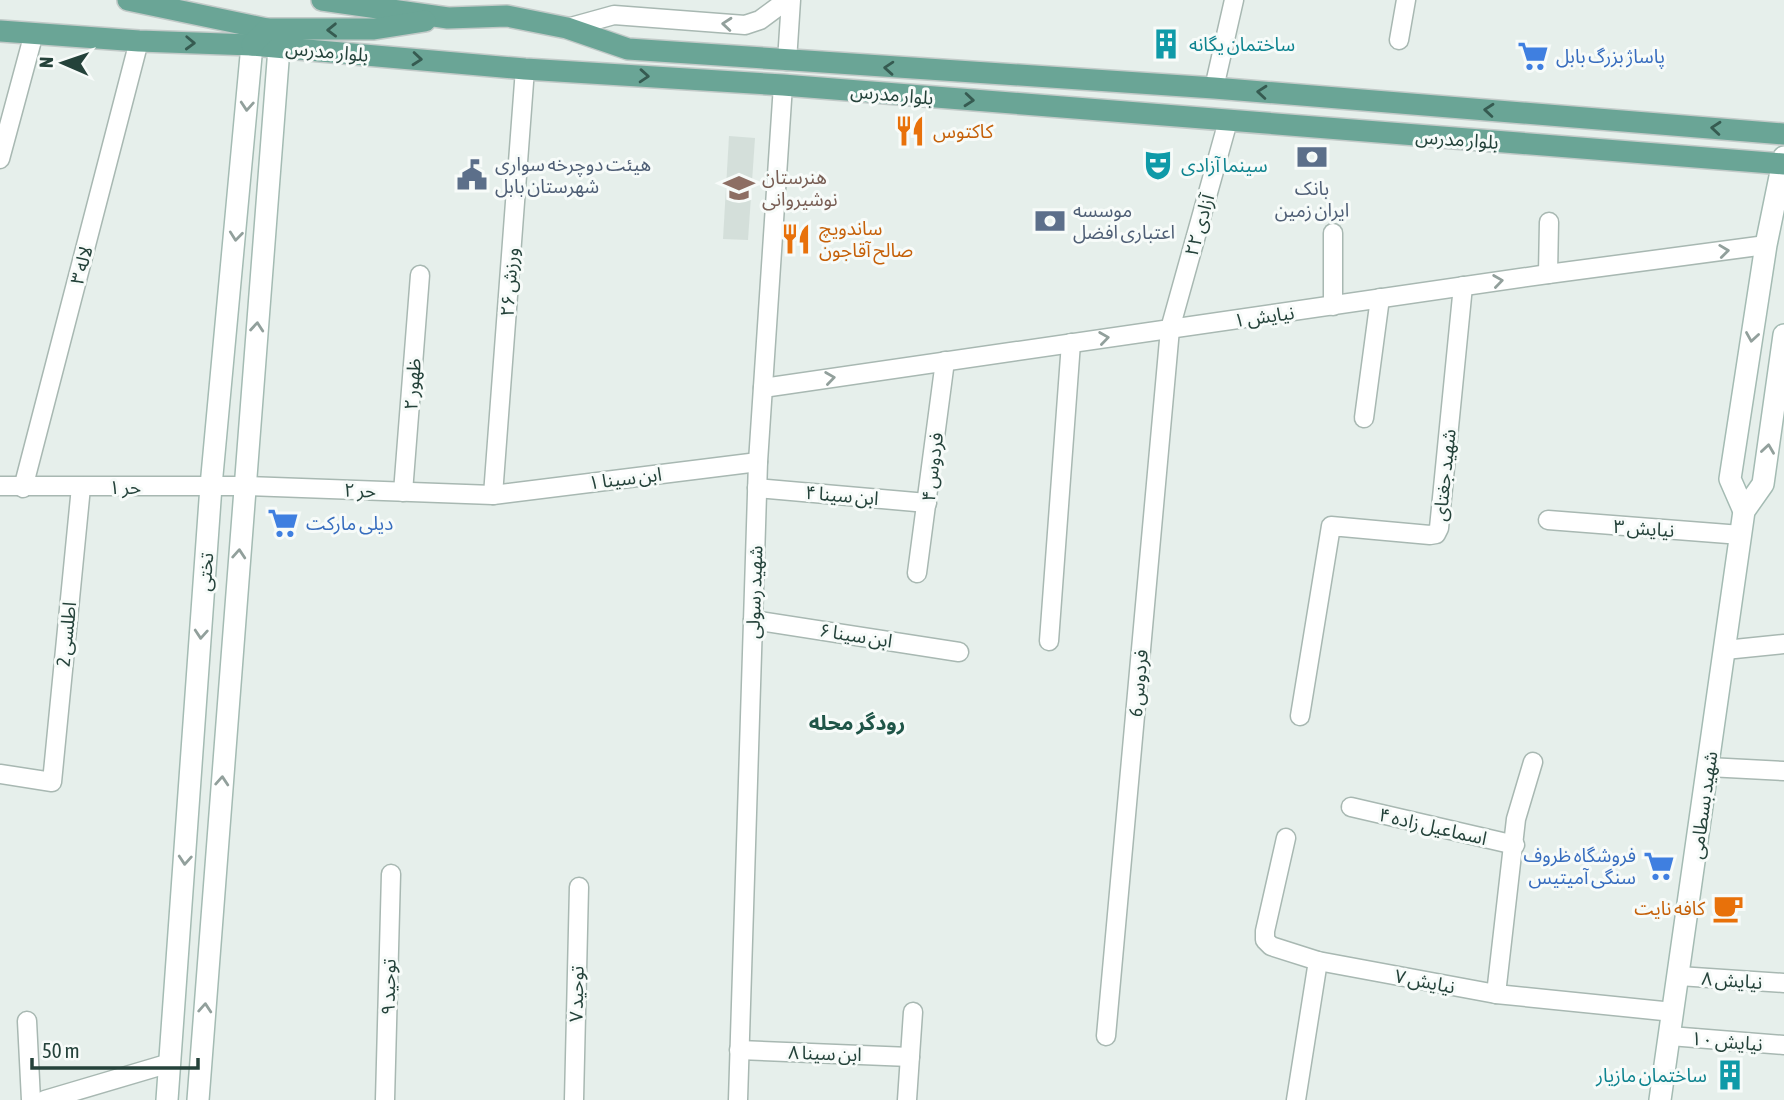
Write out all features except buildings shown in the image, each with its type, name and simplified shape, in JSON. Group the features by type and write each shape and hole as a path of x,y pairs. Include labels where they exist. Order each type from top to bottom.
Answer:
{"main road":[{"path":"128,0 267,29 374,29 448,18"},
{"name":"بلوار مدرس","path":"322,0 448,18 508,8 628,49 1214,88 1784,134"},
{"path":"252,45 267,29"},
{"path":"267,29 279,48"},
{"name":"بلوار مدرس","path":"0,31 139,41 252,45 525,69 783,85 1228,121 1784,161"},
{"name":"تختی","path":"198,1100 252,45"},
{"name":"تختی","path":"167,1100 228,486 279,48"},
{"path":"1744,511 1730,478 1766,245 1784,161"},
{"name":"شهید بسطامی","path":"1660,1100 1744,511 1763,484 1784,335"}],"street":[{"path":"567,28 614,15 745,25 760,20 789,0"},
{"path":"786,61 789,0"},
{"path":"1214,88 1234,0"},
{"path":"1399,40 1406,0"},
{"path":"0,159 34,33"},
{"name":"لاله ۳","path":"23,488 139,41"},
{"name":"ورزش ۲۶","path":"493,495 525,69"},
{"name":"شهید رسولی","path":"737,1100 758,462 783,85"},
{"name":"آزادی ٢٢","path":"1170,329 1228,121"},
{"path":"1548,274 1549,222"},
{"path":"1333,233 1333,306"},
{"name":"نیایش ۱","path":"762,388 1333,306 1438,284 1463,286 1766,245"},
{"name":"ظهور ۲","path":"404,492 420,275"},
{"name":"شهید جغتای","path":"1300,716 1331,526 1430,535 1436,534 1439,528 1463,286"},
{"path":"1364,418 1380,298"},
{"name":"فردوس 6","path":"1106,1036 1170,329"},
{"path":"1049,641 1071,343"},
{"name":"فردوس ۴","path":"917,573 945,361"},
{"name":"ابن سینا ۱","path":"493,495 758,462"},
{"name":"حر ۱","path":"0,486 228,486"},
{"name":"حر ۲","path":"228,486 493,495"},
{"name":"اطلسی 2","path":"0,774 52,782 81,487"},
{"name":"ابن سینا ۴","path":"757,488 927,503"},
{"name":"نیایش ۳","path":"1548,520 1741,535"},
{"name":"ابن سینا ۶","path":"753,620 959,652"},
{"path":"1725,650 1784,644"},
{"path":"1496,995 1516,819 1533,762"},
{"path":"1708,767 1784,771"},
{"name":"اسماعیل زاده ۴","path":"1351,807 1515,845"},
{"name":"نیایش ۷","path":"1286,838 1265,940 1271,946 1318,961 1496,995 1674,1012"},
{"name":"توحید ۹","path":"386,1100 391,874"},
{"name":"توحید ۷","path":"574,1100 579,887"},
{"path":"1296,1100 1318,961"},
{"name":"نیایش ۸","path":"1679,976 1784,983"},
{"path":"907,1100 913,1012"},
{"path":"27,1021 31,1100"},
{"name":"نیایش ۱۰","path":"1670,1036 1784,1045"},
{"name":"ابن سینا ۸","path":"739,1050 910,1056"},
{"path":"45,1100 170,1063"}],"shaded area":[{"name":"هنرستان نوشیروانی","path":"729,136 755,138 748,240 723,239"}],"place":[{"name":"ساختمان یگانه","path":"1166,44"},
{"name":"پاساژ بزرگ بابل","path":"1533,56"},
{"name":"کاکتوس","path":"910,131"},
{"name":"بانک ایران زمین","path":"1312,157"},
{"name":"سینما آزادی","path":"1158,165"},
{"name":"هیئت دوچرخه سواری شهرستان بابل","path":"472,175"},
{"name":"هنرستان نوشیروانی","path":"739,188"},
{"name":"موسسه اعتباری افضل","path":"1050,221"},
{"name":"ساندویچ صالح آقاجون","path":"796,239"},
{"name":"دیلی مارکت","path":"283,523"},
{"name":"فروشگاه ظروف سنگی آمیتیس","path":"1659,866"},
{"name":"کافه نایت","path":"1728,908"},
{"name":"ساختمان مازیار","path":"1730,1075"}],"district":[{"name":"رودگر محله","path":"857,722"}]}
